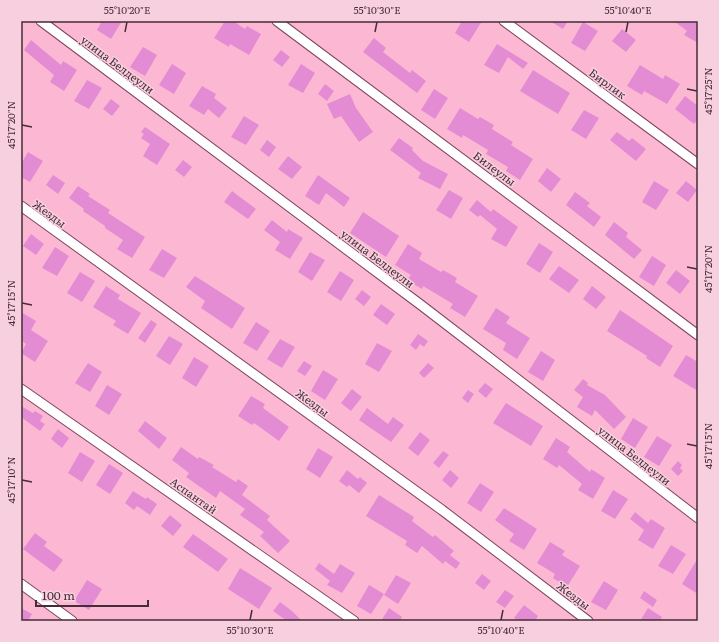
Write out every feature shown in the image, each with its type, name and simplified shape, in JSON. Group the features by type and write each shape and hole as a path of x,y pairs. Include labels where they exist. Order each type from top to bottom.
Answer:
{"street":[{"name":"улица Белдеули","path":"41,21 421,305 698,518"},
{"name":"Билеулы","path":"277,21 698,335"},
{"name":"Бирлик","path":"504,21 698,164"},
{"name":"Жезды","path":"21,206 442,510 588,621"},
{"name":"Аспантай","path":"21,389 354,621"},
{"path":"21,584 72,621"}],"building":[{"path":"102,21 122,21 111,39 97,30"},
{"path":"225,21 233,21 245,29 247,26 261,34 249,55 230,44 229,47 214,38"},
{"path":"462,21 482,21 469,42 455,33"},
{"path":"550,21 568,21 563,29"},
{"path":"674,21 698,21 698,43 684,35 687,31"},
{"path":"583,22 598,31 585,51 571,43"},
{"path":"622,29 636,40 626,52 612,41"},
{"path":"374,38 386,48 383,52 410,73 412,70 426,81 417,93 363,52"},
{"path":"31,40 61,65 63,61 77,70 64,91 50,82 54,75 24,50"},
{"path":"497,44 528,63 523,69 508,57 499,73 484,65"},
{"path":"143,47 157,55 145,76 130,67"},
{"path":"281,50 290,57 282,67 273,60"},
{"path":"172,64 186,73 174,94 159,85"},
{"path":"301,64 315,73 303,93 288,85"},
{"path":"640,65 663,79 665,75 680,84 667,104 644,91 642,95 627,86"},
{"path":"533,70 570,93 558,114 520,91"},
{"path":"87,80 102,88 89,109 74,101"},
{"path":"325,84 334,91 327,101 318,94"},
{"path":"202,86 216,94 214,98 227,108 219,118 208,109 204,115 189,106"},
{"path":"434,89 448,98 435,119 421,110"},
{"path":"350,94 356,108 373,132 359,142 341,116 334,119 327,104"},
{"path":"685,96 698,106 698,119 694,124 675,109"},
{"path":"111,99 120,106 112,116 103,109"},
{"path":"460,108 478,119 480,117 494,125 492,129 513,142 511,145 533,159 520,180 506,171 508,167 486,154 488,150 463,135 462,138 447,129"},
{"path":"584,110 599,118 586,139 571,130"},
{"path":"244,116 259,125 246,145 231,137"},
{"path":"145,127 170,144 157,165 143,156 150,144 141,138 144,134 141,132"},
{"path":"617,132 629,141 632,138 646,149 636,161 610,140"},
{"path":"399,138 413,148 412,150 423,161 448,174 440,189 418,178 421,173 390,150"},
{"path":"267,140 276,147 269,157 260,150"},
{"path":"28,152 43,161 30,182 21,177 21,164"},
{"path":"288,156 302,167 292,179 278,169"},
{"path":"183,160 192,167 184,177 175,170"},
{"path":"547,168 561,179 551,192 538,181"},
{"path":"53,175 65,183 58,194 46,185"},
{"path":"318,175 350,198 344,207 326,193 319,205 305,196"},
{"path":"654,181 669,190 656,210 642,202"},
{"path":"686,181 697,190 688,202 676,193"},
{"path":"78,186 90,194 88,196 110,210 108,213 145,237 132,258 117,249 123,240 83,211 84,209 69,198"},
{"path":"449,190 463,198 451,219 436,210"},
{"path":"232,191 256,209 248,219 224,202"},
{"path":"575,192 590,203 587,206 601,217 594,227 566,205"},
{"path":"477,200 491,212 493,209 518,227 506,247 491,239 497,229 480,215 478,217 469,210"},
{"path":"363,212 399,236 386,257 350,233"},
{"path":"272,220 287,232 288,229 303,238 290,259 275,250 280,242 264,230"},
{"path":"614,222 628,233 626,237 642,250 634,259 605,235"},
{"path":"31,234 44,244 36,255 23,246"},
{"path":"539,243 553,252 540,273 526,264"},
{"path":"408,244 422,253 419,259 441,272 443,270 457,278 455,282 478,296 465,317 450,308 453,304 423,286 422,289 407,280 411,275 395,265"},
{"path":"55,247 69,256 57,276 42,268"},
{"path":"162,249 177,258 164,278 149,270"},
{"path":"310,252 325,260 312,281 298,272"},
{"path":"652,256 666,265 654,286 639,277"},
{"path":"559,266 579,280 569,293 549,279"},
{"path":"676,270 690,281 680,294 666,283"},
{"path":"340,271 354,280 341,301 327,292"},
{"path":"80,272 95,281 82,302 67,293"},
{"path":"195,276 245,308 232,329 201,308 205,301 186,287"},
{"path":"106,286 120,295 118,299 141,313 128,334 113,325 116,321 93,307"},
{"path":"592,286 606,297 596,309 583,299"},
{"path":"362,290 371,297 364,306 355,299"},
{"path":"381,304 395,314 387,325 373,315"},
{"path":"496,308 510,317 506,323 530,338 517,359 503,350 506,343 483,329"},
{"path":"620,310 673,346 660,367 646,358 647,356 607,331"},
{"path":"21,312 36,321 31,330 48,341 35,362 21,353 26,344 21,340"},
{"path":"151,320 157,324 145,343 138,338"},
{"path":"256,322 270,331 257,351 243,343"},
{"path":"418,334 428,341 424,347 420,344 416,350 410,345"},
{"path":"169,336 183,344 170,365 156,356"},
{"path":"280,339 295,347 282,368 267,359"},
{"path":"377,343 392,351 379,372 365,364"},
{"path":"541,351 555,360 543,381 528,372"},
{"path":"686,355 698,362 698,391 673,376"},
{"path":"194,357 209,366 196,387 182,378"},
{"path":"304,361 312,366 305,376 297,371"},
{"path":"88,363 102,372 90,392 75,383"},
{"path":"428,363 434,368 424,378 419,373"},
{"path":"323,370 338,379 325,400 311,391"},
{"path":"583,379 588,383 587,385 605,395 626,417 614,429 595,410 592,416 577,407 583,397 574,390"},
{"path":"485,383 493,389 486,398 478,391"},
{"path":"107,385 122,394 109,415 95,406"},
{"path":"352,389 362,397 351,411 341,403"},
{"path":"468,390 474,394 468,403 462,398"},
{"path":"251,396 265,404 263,408 289,427 279,441 254,423 252,425 238,416"},
{"path":"506,403 543,426 531,446 493,423"},
{"path":"21,406 33,413 35,411 43,416 40,421 45,424 40,431 21,417"},
{"path":"367,408 388,424 393,417 404,425 391,442 359,420"},
{"path":"633,418 648,427 635,448 621,439"},
{"path":"145,421 167,438 159,449 138,431"},
{"path":"58,429 69,438 62,448 51,439"},
{"path":"420,432 430,440 418,456 408,448"},
{"path":"657,436 672,445 659,466 644,457"},
{"path":"556,438 570,447 567,452 590,472 591,469 605,478 593,499 578,490 582,484 559,465 557,468 543,459"},
{"path":"181,447 198,459 199,457 214,465 212,467 236,482 238,479 248,486 242,495 270,516 267,520 290,541 278,553 260,536 264,532 240,515 245,509 220,491 216,498 186,477 189,473 172,460"},
{"path":"318,448 333,457 320,478 306,469"},
{"path":"443,451 449,455 439,468 433,463"},
{"path":"80,452 95,461 82,482 68,473"},
{"path":"678,461 682,465 680,468 683,471 678,476 671,469"},
{"path":"109,464 123,473 110,494 96,485"},
{"path":"347,470 358,479 360,477 367,483 359,493 349,485 347,487 339,481"},
{"path":"450,470 459,478 451,488 442,480"},
{"path":"480,483 494,492 481,512 467,503"},
{"path":"613,490 628,499 615,519 601,511"},
{"path":"133,491 146,499 147,497 157,504 150,515 137,506 134,510 125,503"},
{"path":"379,495 414,517 412,521 433,537 435,535 454,551 450,555 460,563 456,569 445,561 443,564 422,546 417,553 405,545 407,541 366,516"},
{"path":"504,508 537,529 524,550 509,541 514,534 495,520"},
{"path":"635,512 648,523 651,519 665,528 653,549 638,540 644,530 630,519"},
{"path":"170,515 182,525 173,536 161,526"},
{"path":"35,533 47,542 44,546 63,560 54,572 23,549"},
{"path":"193,534 228,559 218,572 183,547"},
{"path":"550,542 565,551 562,555 580,566 567,587 553,578 555,574 537,563"},
{"path":"671,545 686,554 673,574 658,566"},
{"path":"698,558 698,594 682,584"},
{"path":"319,563 334,574 340,564 355,573 342,593 327,585 330,581 315,569"},
{"path":"240,568 272,588 259,609 228,589"},
{"path":"482,574 491,581 484,590 475,583"},
{"path":"396,575 411,583 398,604 384,595"},
{"path":"87,580 102,589 89,610 74,601"},
{"path":"604,581 618,590 606,610 591,602"},
{"path":"369,585 384,594 371,614 357,606"},
{"path":"505,590 514,596 505,608 496,602"},
{"path":"644,591 657,600 653,607 640,598"},
{"path":"280,602 302,621 287,621 273,611"},
{"path":"524,605 538,616 535,621 518,621 514,618"},
{"path":"21,608 32,614 28,621 21,621"},
{"path":"389,608 402,617 400,621 381,621"},
{"path":"648,608 662,617 660,621 640,621"}]}
